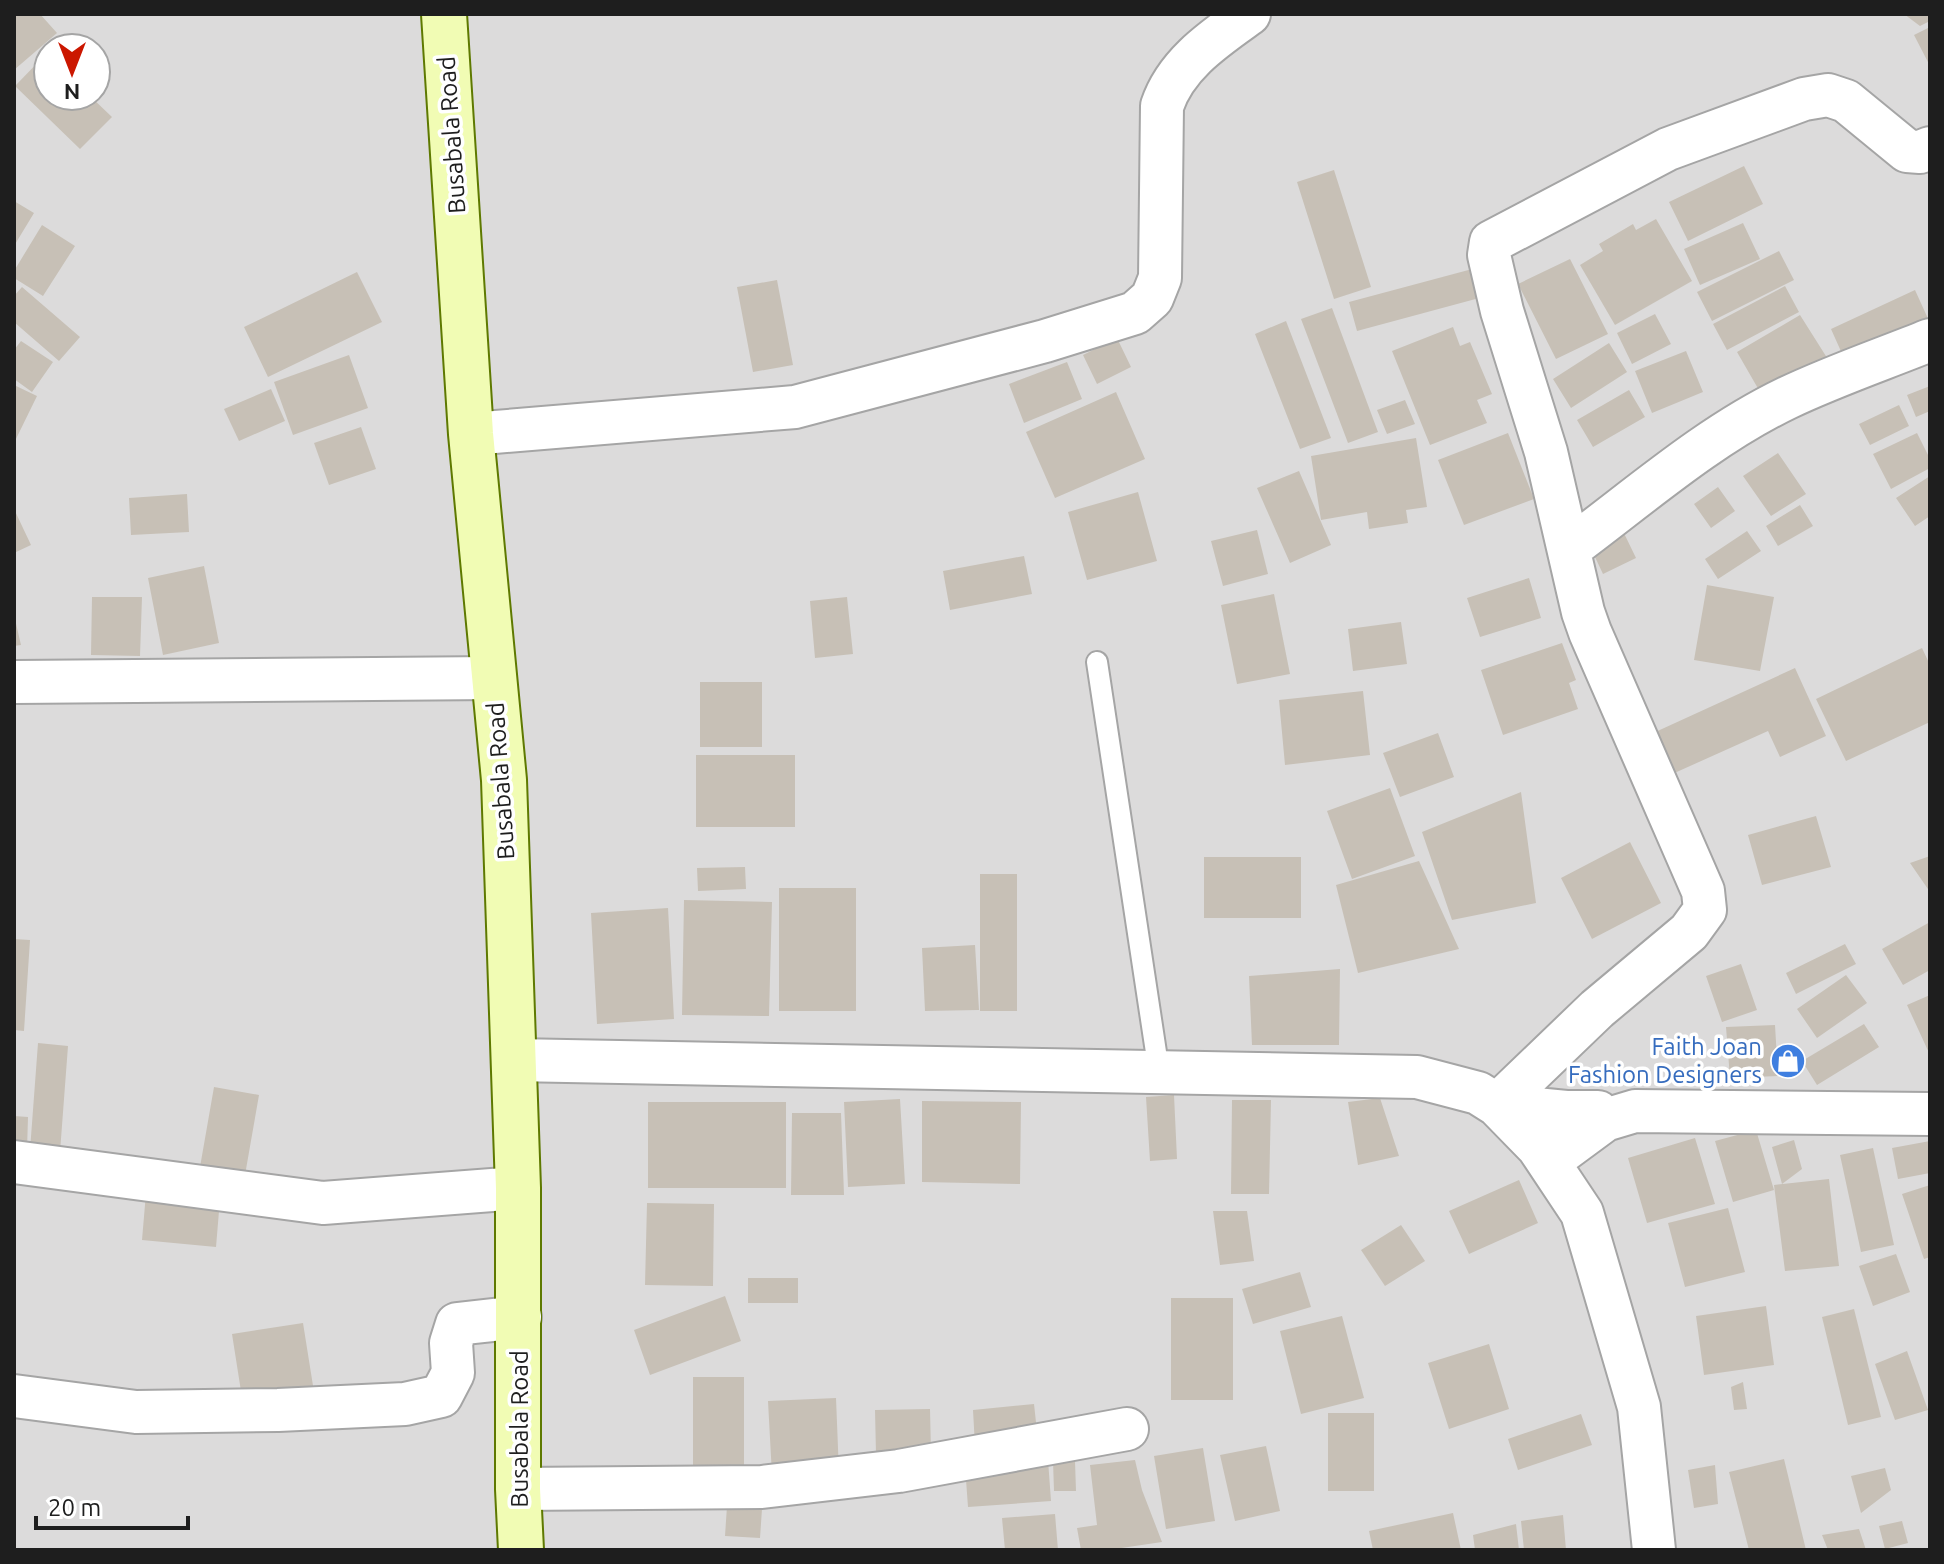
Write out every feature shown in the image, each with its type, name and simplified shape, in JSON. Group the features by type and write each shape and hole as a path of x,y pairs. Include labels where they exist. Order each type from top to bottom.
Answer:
{"street":[{"name":"Busabala Road","path":"444,14 471,434 504,780 518,1188 518,1489 521,1550"},
{"path":"471,434 795,407 1045,341 1135,313 1152,298 1160,278 1162,106 1168,88 1185,64 1249,14"},
{"path":"1497,1105 1597,1009 1689,932 1705,910 1703,891 1590,632 1546,452 1502,311 1489,255 1491,242 1668,149 1804,99 1828,95 1846,101 1907,151 1920,152 1930,148"},
{"path":"1570,548 1690,458 1744,422 1788,397 1930,340"},
{"path":"14,682 494,678"},
{"path":"514,1060 1417,1077 1478,1093 1497,1105 1538,1147 1582,1213 1639,1407 1654,1550"},
{"path":"1497,1105 1598,1112"},
{"path":"1548,1162 1605,1120 1635,1111 1930,1114"},
{"path":"14,1162 323,1203 518,1188"},
{"path":"14,1396 136,1412 405,1404 441,1396 453,1373 451,1343 457,1324 520,1317"},
{"path":"518,1489 762,1487 899,1471 1127,1429"}],"lane":[{"path":"1097,662 1159,1072"}],"shaded area":[{"path":"14,14 1930,14 1930,1550 14,1550"}],"building":[{"path":"14,14 40,14 56,32 32,32 32,55 14,70"},
{"path":"1904,14 1930,14 1930,21 1920,26"},
{"path":"1930,27 1930,66 1914,35"},
{"path":"32,68 32,102 15,86"},
{"path":"42,112 107,112 112,117 80,149"},
{"path":"1744,166 1763,204 1688,241 1669,202"},
{"path":"1334,170 1371,287 1334,299 1297,182"},
{"path":"14,201 34,213 14,246"},
{"path":"1656,219 1692,281 1615,325 1580,265 1603,251 1599,244 1633,224 1636,230"},
{"path":"1743,223 1760,259 1700,285 1684,249"},
{"path":"42,225 75,246 43,296 14,278 14,271"},
{"path":"1779,251 1794,280 1712,321 1697,292"},
{"path":"1570,259 1608,334 1556,359 1518,284"},
{"path":"1476,268 1483,297 1357,331 1349,302"},
{"path":"357,272 382,322 268,377 244,327"},
{"path":"777,280 793,365 753,372 737,287"},
{"path":"1785,286 1799,312 1727,350 1713,324"},
{"path":"22,287 80,337 59,361 14,322 14,296"},
{"path":"1915,290 1930,323 1852,376 1831,329"},
{"path":"1332,308 1378,432 1348,443 1301,319"},
{"path":"1655,314 1671,344 1632,364 1617,333"},
{"path":"1800,315 1836,372 1771,411 1737,352"},
{"path":"1286,321 1331,438 1300,449 1255,334"},
{"path":"1453,327 1460,346 1470,342 1492,394 1477,400 1487,423 1430,445 1392,351"},
{"path":"1117,338 1131,367 1097,384 1083,355"},
{"path":"21,341 53,362 32,392 14,379 14,350"},
{"path":"1609,343 1627,372 1571,408 1553,379"},
{"path":"1686,351 1703,392 1652,413 1635,371"},
{"path":"349,355 368,408 293,435 274,382"},
{"path":"1067,362 1082,399 1024,423 1009,384"},
{"path":"14,385 37,396 14,443"},
{"path":"1930,386 1930,411 1916,417 1907,395"},
{"path":"271,389 285,421 239,441 224,409"},
{"path":"1629,390 1645,417 1593,447 1577,420"},
{"path":"1116,392 1145,459 1055,498 1026,432"},
{"path":"1405,400 1415,424 1387,434 1377,410"},
{"path":"1899,405 1909,426 1870,445 1859,424"},
{"path":"361,427 376,469 329,485 314,443"},
{"path":"1508,433 1534,499 1464,525 1438,460"},
{"path":"1917,433 1930,459 1930,468 1891,489 1873,454"},
{"path":"1416,438 1427,507 1406,510 1408,523 1369,529 1367,512 1321,520 1311,456"},
{"path":"1778,453 1806,494 1771,516 1743,476"},
{"path":"1299,471 1331,545 1290,563 1257,488"},
{"path":"1930,476 1930,516 1915,526 1896,498"},
{"path":"1718,487 1735,511 1711,528 1694,504"},
{"path":"1138,492 1157,561 1087,580 1068,512"},
{"path":"187,494 189,532 131,535 129,498"},
{"path":"1800,505 1813,526 1778,546 1766,526"},
{"path":"14,509 31,545 14,553"},
{"path":"1620,525 1636,558 1603,574 1587,540"},
{"path":"1257,530 1268,574 1223,586 1211,541"},
{"path":"1747,531 1761,551 1718,579 1705,559"},
{"path":"1024,556 1032,594 950,610 943,571"},
{"path":"204,566 219,643 163,655 148,578"},
{"path":"1529,578 1541,618 1480,637 1467,598"},
{"path":"1707,585 1774,597 1760,671 1694,660"},
{"path":"1274,594 1290,674 1237,684 1221,605"},
{"path":"92,597 142,597 140,656 91,655"},
{"path":"847,597 853,654 815,658 810,601"},
{"path":"14,615 21,645 14,646"},
{"path":"1401,622 1407,664 1353,671 1348,629"},
{"path":"1562,643 1576,680 1569,683 1578,709 1503,735 1481,670"},
{"path":"1922,648 1930,665 1930,722 1846,761 1816,699"},
{"path":"1795,668 1826,736 1780,757 1768,731 1670,775 1651,734"},
{"path":"700,682 762,682 762,747 700,747"},
{"path":"1363,691 1370,755 1285,765 1279,700"},
{"path":"1438,733 1454,777 1400,797 1383,753"},
{"path":"696,755 795,755 795,827 696,827"},
{"path":"1390,788 1415,856 1352,879 1327,811"},
{"path":"1521,792 1536,903 1452,920 1422,832"},
{"path":"1816,816 1831,867 1762,885 1748,835"},
{"path":"1630,842 1661,903 1592,939 1561,878"},
{"path":"1930,856 1930,892 1910,863"},
{"path":"1204,857 1301,857 1301,918 1204,918"},
{"path":"1419,861 1459,949 1358,973 1336,885"},
{"path":"745,867 746,889 698,891 697,868"},
{"path":"980,874 1017,874 1017,1011 980,1011"},
{"path":"779,888 856,888 856,1011 779,1011"},
{"path":"684,900 772,902 769,1016 682,1015"},
{"path":"668,908 674,1019 597,1024 591,913"},
{"path":"1930,922 1930,970 1903,985 1882,949"},
{"path":"14,939 30,940 24,1031 14,1030"},
{"path":"1845,944 1856,964 1796,994 1786,973"},
{"path":"975,945 979,1010 925,1011 922,948"},
{"path":"1741,964 1757,1010 1722,1022 1706,976"},
{"path":"1340,969 1339,1045 1252,1045 1249,976"},
{"path":"1846,975 1867,1003 1817,1038 1797,1009"},
{"path":"1930,995 1930,1055 1907,1005"},
{"path":"1864,1024 1879,1047 1817,1085 1802,1061"},
{"path":"1775,1025 1778,1076 1730,1078 1726,1027"},
{"path":"38,1043 68,1046 60,1152 30,1150"},
{"path":"214,1087 259,1095 245,1175 200,1167"},
{"path":"1174,1095 1177,1159 1150,1161 1146,1097"},
{"path":"1380,1098 1399,1156 1358,1165 1348,1102"},
{"path":"900,1099 905,1184 848,1187 844,1102"},
{"path":"1232,1100 1271,1100 1269,1194 1231,1194"},
{"path":"922,1101 1021,1102 1020,1184 922,1182"},
{"path":"648,1102 786,1102 786,1188 648,1188"},
{"path":"792,1113 841,1113 844,1195 791,1195"},
{"path":"14,1116 28,1117 27,1150 14,1149"},
{"path":"1756,1130 1774,1190 1733,1202 1715,1141"},
{"path":"1695,1138 1715,1204 1647,1223 1628,1158"},
{"path":"1794,1140 1802,1169 1782,1184 1772,1147"},
{"path":"1930,1141 1930,1173 1898,1179 1892,1148"},
{"path":"1873,1148 1894,1245 1861,1252 1840,1155"},
{"path":"1829,1179 1839,1266 1785,1271 1774,1185"},
{"path":"1519,1180 1538,1223 1469,1254 1449,1211"},
{"path":"1930,1185 1930,1257 1924,1259 1902,1194"},
{"path":"146,1193 220,1199 216,1247 142,1240"},
{"path":"647,1203 714,1204 713,1286 645,1285"},
{"path":"1728,1208 1745,1272 1685,1287 1668,1223"},
{"path":"1213,1211 1247,1211 1254,1261 1220,1265"},
{"path":"1401,1225 1425,1261 1385,1286 1361,1250"},
{"path":"1896,1254 1910,1292 1873,1306 1859,1266"},
{"path":"1300,1272 1311,1307 1253,1324 1242,1289"},
{"path":"748,1278 798,1278 798,1303 748,1303"},
{"path":"725,1296 741,1341 650,1375 634,1330"},
{"path":"1171,1298 1233,1298 1233,1400 1171,1400"},
{"path":"1766,1306 1774,1365 1704,1375 1696,1316"},
{"path":"1854,1309 1881,1417 1848,1425 1822,1317"},
{"path":"1342,1316 1364,1398 1301,1414 1280,1331"},
{"path":"303,1323 314,1392 243,1404 232,1334"},
{"path":"1489,1344 1509,1409 1449,1429 1428,1363"},
{"path":"1907,1351 1928,1410 1895,1420 1875,1364"},
{"path":"693,1377 744,1377 744,1475 693,1475"},
{"path":"1743,1382 1747,1409 1734,1410 1731,1387"},
{"path":"836,1398 839,1473 772,1475 768,1401"},
{"path":"1034,1404 1038,1441 975,1446 973,1410"},
{"path":"930,1409 931,1453 876,1454 875,1410"},
{"path":"1328,1413 1374,1413 1374,1491 1328,1491"},
{"path":"1581,1414 1592,1445 1518,1470 1508,1439"},
{"path":"1266,1446 1280,1511 1235,1521 1220,1455"},
{"path":"1203,1448 1215,1521 1166,1529 1154,1456"},
{"path":"1784,1459 1806,1550 1749,1550 1729,1472"},
{"path":"1048,1460 1051,1501 968,1507 965,1466"},
{"path":"1135,1460 1142,1490 1162,1542 1108,1550 1081,1550 1077,1528 1097,1525 1090,1465"},
{"path":"1053,1461 1075,1461 1076,1491 1054,1491"},
{"path":"1715,1465 1718,1504 1694,1508 1688,1470"},
{"path":"1885,1468 1891,1490 1861,1513 1851,1476"},
{"path":"727,1506 762,1509 760,1538 725,1536"},
{"path":"1453,1513 1461,1550 1373,1550 1369,1531"},
{"path":"1055,1514 1058,1550 1005,1550 1002,1518"},
{"path":"1563,1515 1566,1550 1524,1550 1521,1521"},
{"path":"1902,1521 1908,1543 1885,1549 1879,1526"},
{"path":"1516,1524 1519,1550 1475,1550 1473,1535"},
{"path":"1859,1529 1866,1550 1828,1550 1822,1535"}],"place":[{"name":"Faith Joan Fashion Designers","path":"1788,1061"}]}
